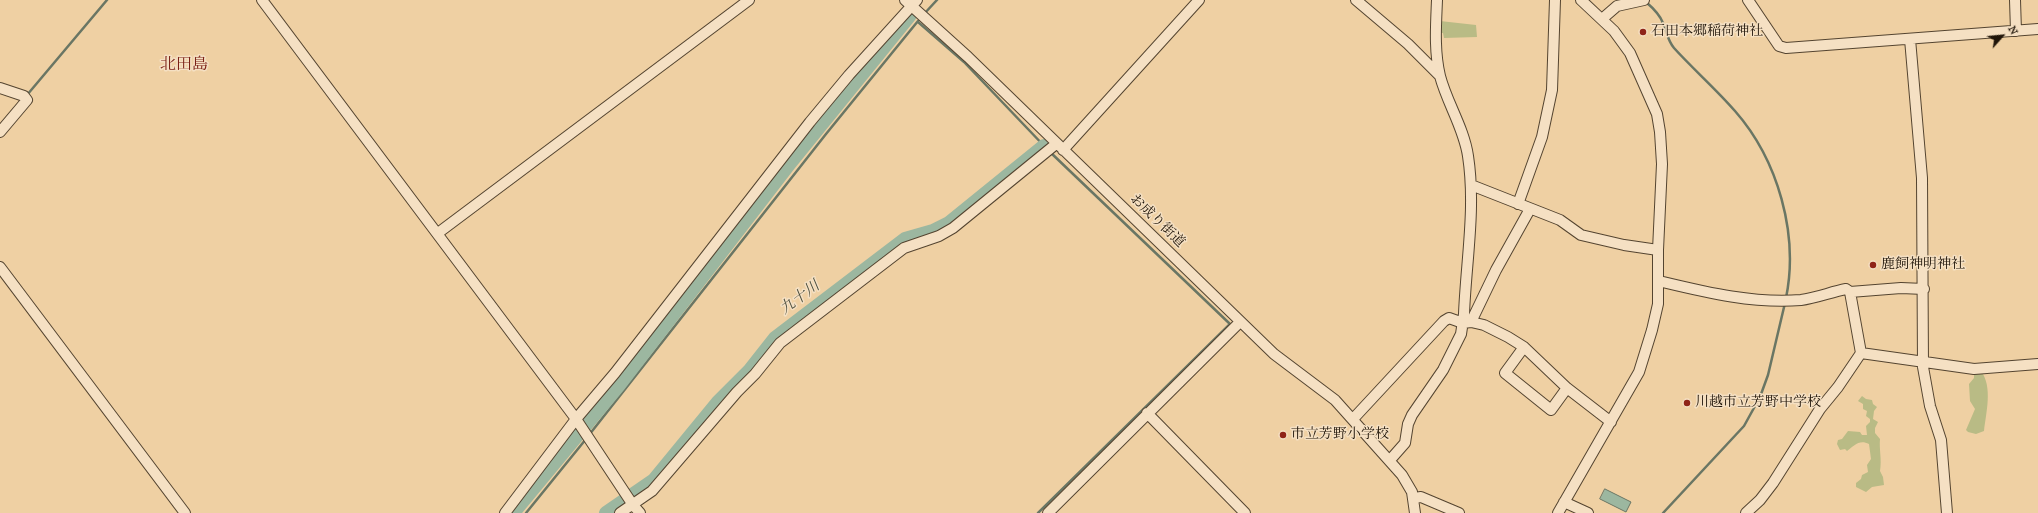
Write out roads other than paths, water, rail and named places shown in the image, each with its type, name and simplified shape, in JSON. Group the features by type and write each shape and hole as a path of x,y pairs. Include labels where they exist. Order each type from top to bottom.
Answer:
{"street":[{"path":"262,0 438,233 510,333 576,419 633,505 640,513"},
{"path":"438,233 749,0"},
{"path":"620,513 652,491 737,392 755,374 780,343 904,248 939,236 953,228 1060,147 1199,0"},
{"path":"1356,0 1408,44 1440,76"},
{"path":"1437,0 1434,30 1440,76 1460,128 1468,155 1471,185 1467,323"},
{"path":"1518,204 1542,137 1552,90 1555,0"},
{"path":"1558,513 1639,372 1658,304 1658,250 1662,153 1656,114 1630,53 1614,31 1582,0"},
{"path":"1602,19 1617,6 1644,0"},
{"path":"1748,0 1779,46 1786,48 2038,29"},
{"path":"2015,0 2016,31"},
{"path":"505,513 576,419 615,373 810,122 911,2"},
{"name":"お成り街道","path":"911,2 1274,354 1336,400 1390,460 1410,487 1414,498"},
{"path":"1910,39 1922,178 1924,289 1923,361 1926,389 1941,440 1947,513"},
{"path":"0,88 24,96 27,100 0,132"},
{"path":"1471,185 1560,220 1581,236 1658,250"},
{"path":"1390,460 1405,443 1408,424 1412,415 1443,370 1461,334 1530,209"},
{"path":"0,266 185,513"},
{"path":"1659,281 1702,291 1760,300 1803,300 1846,289 1850,292 1901,288 1924,289"},
{"path":"1746,513 1760,500 1773,482 1820,409 1838,387 1861,353 1850,292"},
{"path":"1353,418 1444,321 1449,318 1467,323 1484,325 1524,347 1567,388 1611,422"},
{"path":"1048,513 1240,322"},
{"path":"1524,347 1504,373 1551,410 1567,388"},
{"path":"1861,353 1974,369 2038,364"},
{"path":"1147,413 1245,513"},
{"path":"1415,513 1414,498 1421,497 1459,513"},
{"path":"1564,502 1588,513"}],"waterway":[{"path":"27,95 107,0"},
{"path":"924,14 937,0"},
{"path":"1646,2 1660,17 1674,48 1735,111 1750,130 1763,152 1782,199 1787,224 1790,249 1786,298"},
{"path":"513,513 619,385 790,163 910,15"},
{"path":"589,435 826,134 918,21"},
{"path":"918,22 964,62 1047,149"},
{"name":"九十川","path":"606,513 654,480 718,402 749,371 775,338 905,239 933,231 949,223 1044,146"},
{"path":"1038,513 1230,324 1050,152"},
{"path":"1663,513 1744,426 1760,397 1768,375 1785,303"},
{"path":"526,513 586,439"}],"place":[{"name":"石田本郷稲荷神社","path":"1643,32"},
{"name":"鹿飼神明神社","path":"1873,265"},
{"name":"川越市立芳野中学校","path":"1687,403"},
{"name":"市立芳野小学校","path":"1283,435"}],"district":[{"name":"北田島","path":"184,65"}]}
